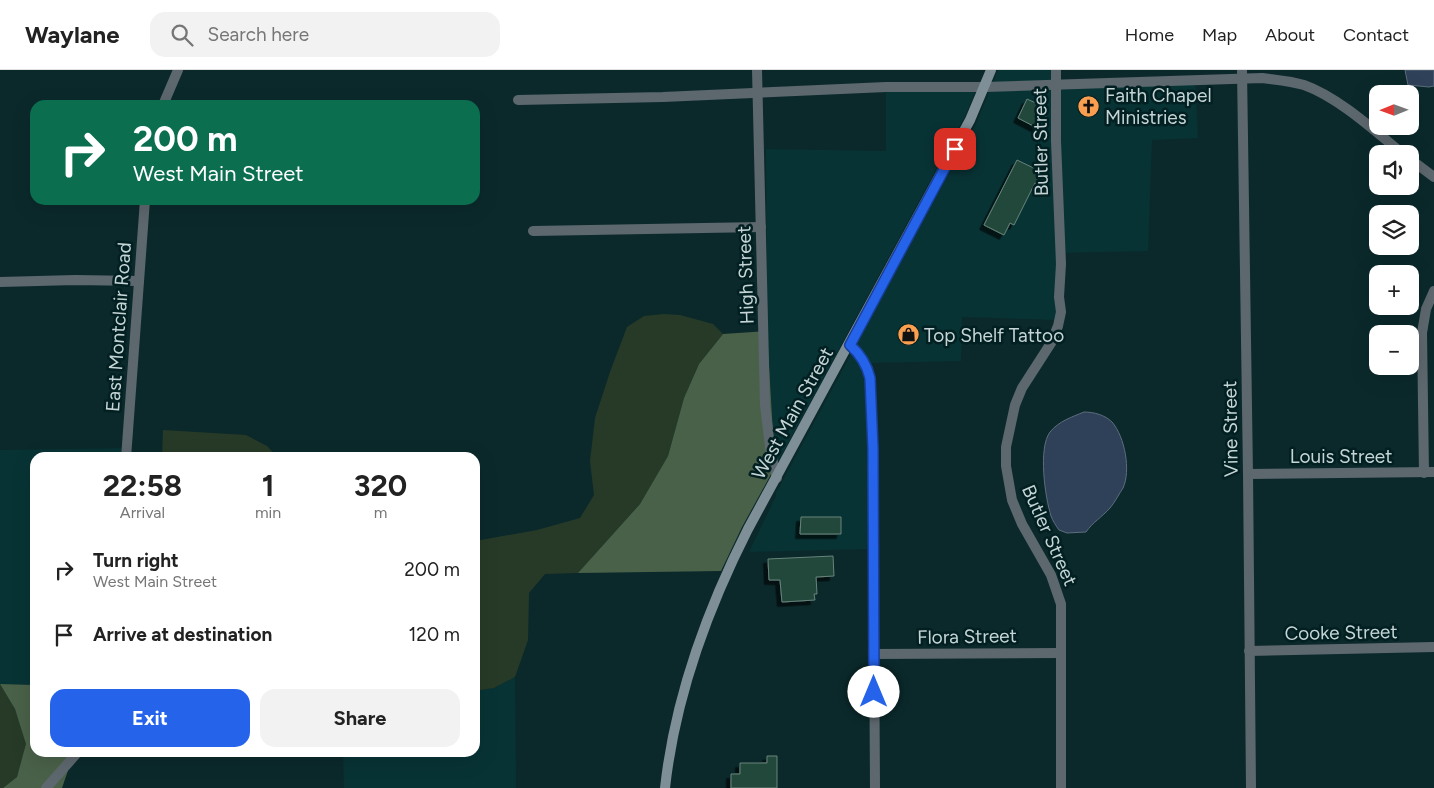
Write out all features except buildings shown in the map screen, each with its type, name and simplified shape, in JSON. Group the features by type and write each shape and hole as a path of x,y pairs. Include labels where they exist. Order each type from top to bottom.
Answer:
{"main road":[{"name":"West Main Street","path":"664,788 682,696 705,623 737,552 970,120 991,70"}],"street":[{"path":"165,100 178,70"},
{"name":"High Street","path":"757,70 765,404 771,455 777,478"},
{"name":"Butler Street","path":"1056,70 1056,141 1061,264 1059,297 1061,312 1051,343 1022,388 1015,405 1006,447 1006,466 1012,500 1022,524 1051,575 1061,604 1061,788"},
{"path":"518,100 663,97 886,87 985,87 1242,74 1287,81 1321,92 1393,145"},
{"name":"Vine Street","path":"1242,74 1248,474 1250,788"},
{"path":"1419,165 1432,174"},
{"name":"East Montclair Road","path":"126,452 145,205"},
{"path":"533,231 761,228"},
{"path":"0,282 74,280 139,282"},
{"path":"1429,473 1422,333 1426,309 1434,291"},
{"path":"850,345 857,352 868,370 870,378 873,448 874,788"},
{"name":"Louis Street","path":"1248,474 1429,473"},
{"name":"Cooke Street","path":"1249,652 1434,647"},
{"name":"Flora Street","path":"874,654 1060,653"},
{"path":"46,788 74,757"}],"shaded area":[{"path":"998,70 1057,70 1057,82 1195,78 1198,138 1152,140 1148,251 1059,253 1059,320 962,317 961,361 872,363 867,549 749,552 776,493 977,122"},
{"path":"1405,70 1434,70 1434,86 1408,85"},
{"path":"886,88 975,92 966,114 775,467 767,331 766,149 886,151"},
{"path":"1084,412 1103,416 1117,428 1125,454 1125,481 1112,506 1086,532 1067,533 1059,530 1051,516 1045,485 1044,449 1046,439 1057,425"},
{"path":"125,448 125,452 30,452 30,685 0,684 0,450"},
{"path":"515,677 516,788 344,788 343,757 480,757 480,690 494,688"}],"green space":[{"path":"680,315 713,324 723,334 699,364 684,398 668,456 640,504 578,573 545,574 529,593 528,640 515,677 494,688 480,690 480,540 537,530 580,518 594,495 590,461 595,418 627,327 644,316"},
{"path":"767,331 775,467 742,527 721,571 578,573 640,504 668,456 684,398 699,364 723,334"},
{"path":"163,430 246,435 267,446 272,452 162,452"},
{"path":"0,684 15,709 27,744 17,777 3,788 0,788"},
{"path":"0,684 30,685 30,757 73,757 62,788 3,788 17,777 26,744 15,709"}],"place":[{"name":"Faith Chapel Ministries","path":"1089,106"},
{"name":"Top Shelf Tattoo","path":"908,335"}],"route":[{"path":"874,692 873,448 870,378 868,370 857,352 850,345 955,149"}]}
